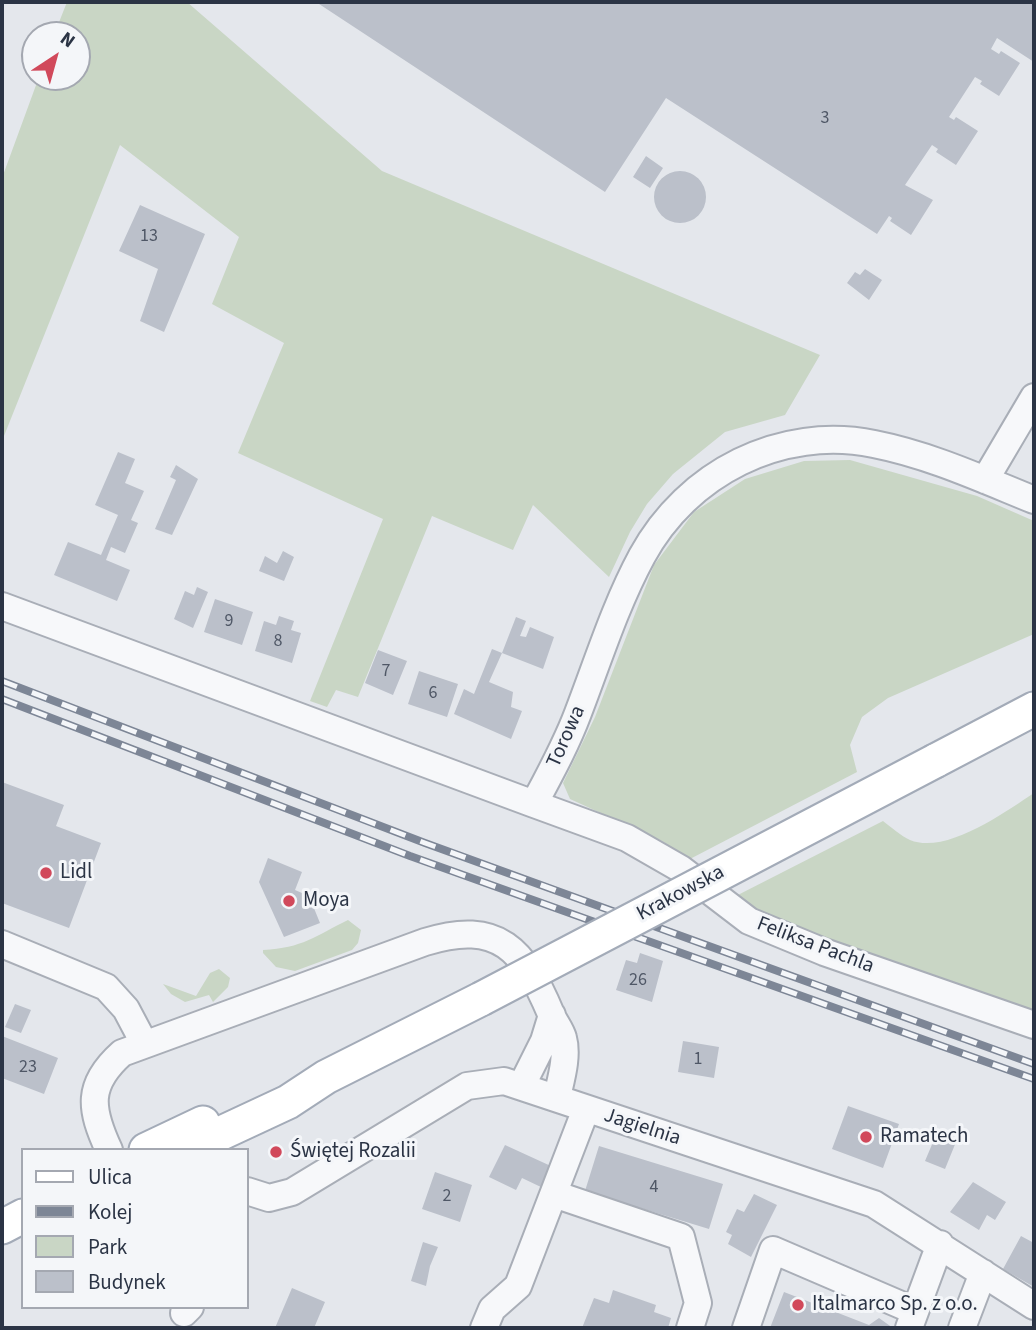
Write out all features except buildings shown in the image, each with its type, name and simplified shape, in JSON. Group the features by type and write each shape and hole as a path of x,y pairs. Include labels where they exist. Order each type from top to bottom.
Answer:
{"main road":[{"name":"Krakowska","path":"205,1145 288,1102 326,1077 481,999 1034,709"},
{"name":"Krakowska","path":"150,1148 277,1090 326,1077"}],"street":[{"path":"985,480 1034,397"},
{"name":"Torowa","path":"534,804 563,748 643,554 673,512 713,476 760,452 794,443 832,440 895,449 1034,500"},
{"path":"2,606 534,804"},
{"name":"Feliksa Pachla","path":"534,804 627,838 681,869 749,921 824,952 1034,1025"},
{"path":"108,1148 96,1120 93,1103 96,1088 109,1064 122,1053 144,1042 425,942 466,933 487,936 517,952 529,966 563,1039 563,1066 557,1097"},
{"path":"2,944 106,987 126,1009 144,1042"},
{"path":"522,1085 544,1041 552,1015"},
{"name":"Jagielnia","path":"248,1195 277,1197 292,1192 467,1086 504,1081 874,1204 1034,1306"},
{"path":"484,1328 492,1309 518,1286 586,1109"},
{"path":"554,1194 681,1237 698,1303 690,1328"},
{"path":"746,1328 774,1250 912,1320 940,1244"},
{"path":"962,1328 983,1273"}],"green space":[{"path":"67,2 187,2 382,171 820,355 785,415 725,432 673,474 647,504 630,532 609,577 533,505 513,550 432,516 358,697 336,690 327,707 310,701 383,519 238,453 284,343 212,304 239,237 120,145 2,441 2,178 34,91 91,91 91,21 60,21"},
{"path":"850,460 977,496 1034,521 1034,634 888,698 862,717 850,745 857,772 690,859 662,841 570,799 563,783 595,717 654,565 694,512 745,479 804,461"},
{"path":"1034,793 1034,1019 826,947 730,899 883,821 910,840 940,842 975,829"},
{"path":"348,920 361,930 358,943 352,950 295,971 276,967 263,953 263,950 289,947 308,940"},
{"path":"219,969 230,978 228,987 213,1002 209,995 185,1002 171,994 163,984 196,996 210,973"}],"railway":[{"path":"2,681 425,843 1034,1064"},
{"path":"2,699 410,856 1034,1079"}],"place":[{"name":"Lidl","path":"46,873"},
{"name":"Moya","path":"289,901"},
{"name":"Ramatech","path":"866,1137"},
{"name":"Świętej Rozalii","path":"276,1152"},
{"name":"Italmarco Sp. z o.o.","path":"798,1305"}]}
